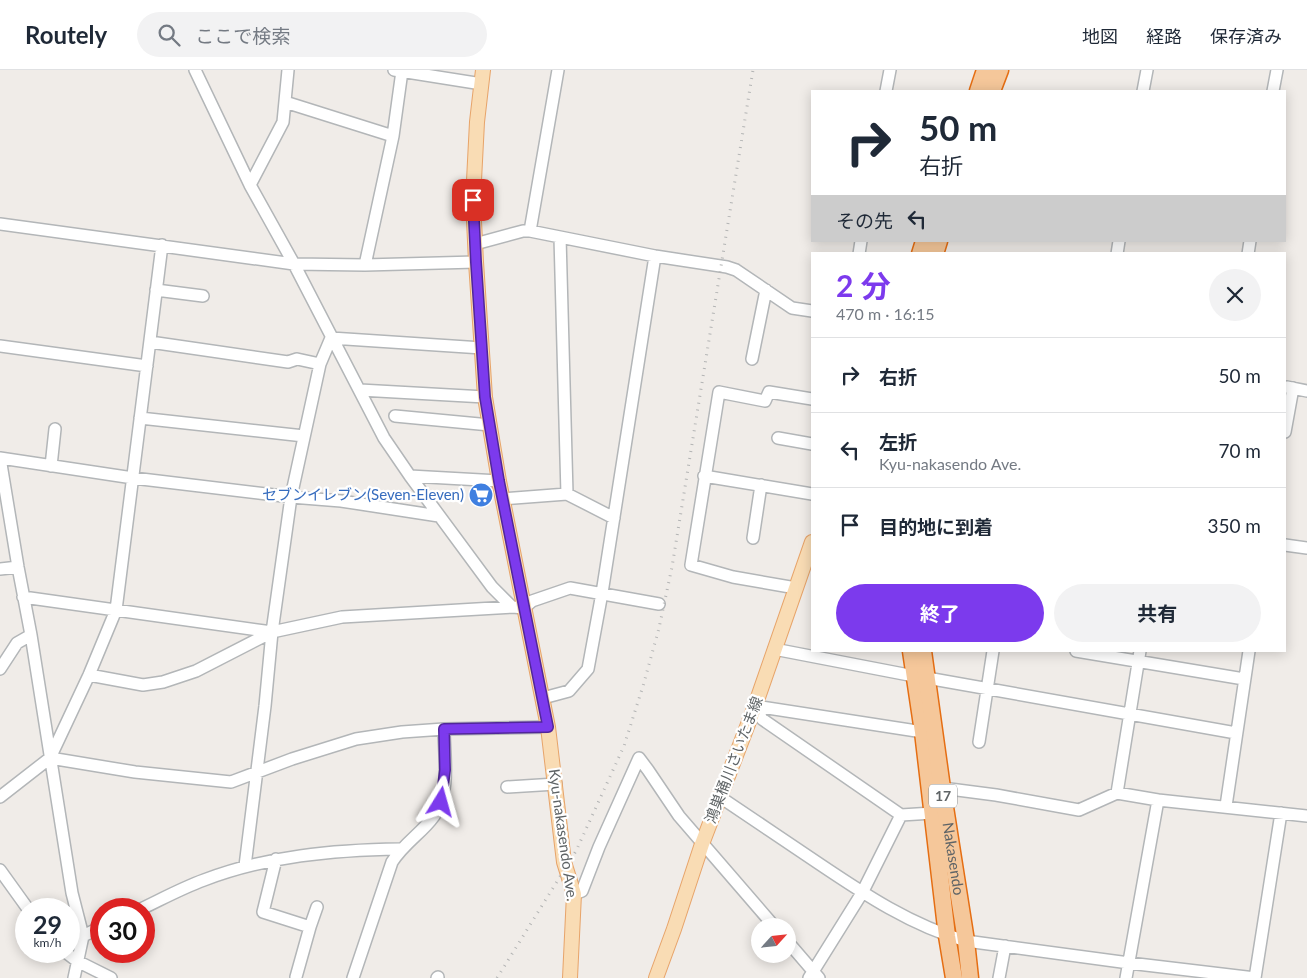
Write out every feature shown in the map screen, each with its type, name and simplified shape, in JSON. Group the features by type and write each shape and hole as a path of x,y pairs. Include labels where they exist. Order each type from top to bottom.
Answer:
{"highway":[{"path":"978,90 985,70"},
{"path":"992,90 1000,70"},
{"name":"Nakasendo","path":"911,652 920,677 942,788 970,978"},
{"name":"Nakasendo","path":"923,652 920,677 923,732 947,936 954,978"}],"main road":[{"name":"Kyu-nakasendo Ave.","path":"482,77 474,166 474,244 485,397 518,607 543,698 556,784 564,862 574,894 570,978"},
{"name":"鴻巣桶川さいたま線","path":"656,978 702,844 755,706 811,545"}],"street":[{"path":"195,70 250,185 294,264 384,438 492,587 518,607"},
{"path":"250,185 283,122 288,70"},
{"path":"530,231 558,70"},
{"path":"886,90 890,70"},
{"path":"1143,90 1147,70"},
{"path":"1273,90 1277,70"},
{"path":"365,265 393,136 398,71 482,77"},
{"path":"285,102 393,136"},
{"path":"0,224 294,264 365,265 476,262"},
{"path":"474,244 523,231 530,231 655,256 727,267 736,270 792,308 811,311"},
{"path":"560,237 567,494"},
{"path":"0,797 50,758 89,675 116,610 162,245"},
{"path":"543,698 569,691 588,669 655,256"},
{"path":"156,290 203,296"},
{"path":"752,359 766,290"},
{"path":"331,338 482,348"},
{"path":"245,866 265,706 272,632 291,497 320,364 331,338"},
{"path":"150,342 288,362 297,359 320,364"},
{"path":"0,346 147,366"},
{"path":"1286,421 1289,388 1307,391"},
{"path":"360,390 485,397"},
{"path":"796,588 733,577 691,565 719,392 765,401 769,392 811,399"},
{"path":"395,416 490,425"},
{"path":"140,418 304,436"},
{"path":"51,466 55,429"},
{"path":"778,438 811,444"},
{"path":"80,948 83,936 72,893 31,635 0,458 133,478 291,497 341,501 439,516"},
{"path":"410,476 499,481"},
{"path":"704,476 811,494"},
{"path":"753,538 761,485"},
{"path":"502,499 567,494 614,518"},
{"path":"1286,544 1307,548"},
{"path":"0,569 18,567"},
{"path":"89,675 143,685 164,682 196,671 272,632 342,617 518,607 570,588 602,592 659,604"},
{"path":"23,597 272,632"},
{"path":"0,669 18,643 24,637 31,635"},
{"path":"774,649 1236,733"},
{"path":"979,742 993,652"},
{"path":"1089,652 1139,656 1244,679"},
{"path":"1226,806 1249,652"},
{"path":"1117,793 1139,656"},
{"path":"755,706 923,732"},
{"path":"755,706 762,719 901,815 933,813"},
{"path":"50,758 135,772 231,782 256,771 356,738 444,729 548,727"},
{"path":"353,978 392,862 400,849 434,816 441,802 445,770 444,729"},
{"path":"574,894 582,891 599,847 639,758 679,816 767,918"},
{"path":"507,787 556,784"},
{"path":"942,788 996,795 1079,810 1117,793 1158,800 1307,816"},
{"path":"720,797 862,893 908,919 947,936 966,941 1255,978 1281,812"},
{"path":"1126,978 1158,800"},
{"path":"796,952 814,976 862,893 901,815"},
{"path":"155,902 202,880 276,858 400,849"},
{"path":"276,858 263,912 310,928"},
{"path":"0,870 20,898"},
{"path":"296,978 316,908"},
{"path":"83,936 90,933"},
{"path":"999,978 1005,946"},
{"path":"80,962 111,978"},
{"path":"74,978 77,963"}],"railway":[{"path":"497,978 576,851 624,746 643,686 659,628 672,567 753,70"}],"place":[{"name":"セブンイレブン(Seven-Eleven)","path":"481,495"}],"route":[{"path":"441,802 445,770 444,729 548,727 499,481 485,397 473,200"}]}
